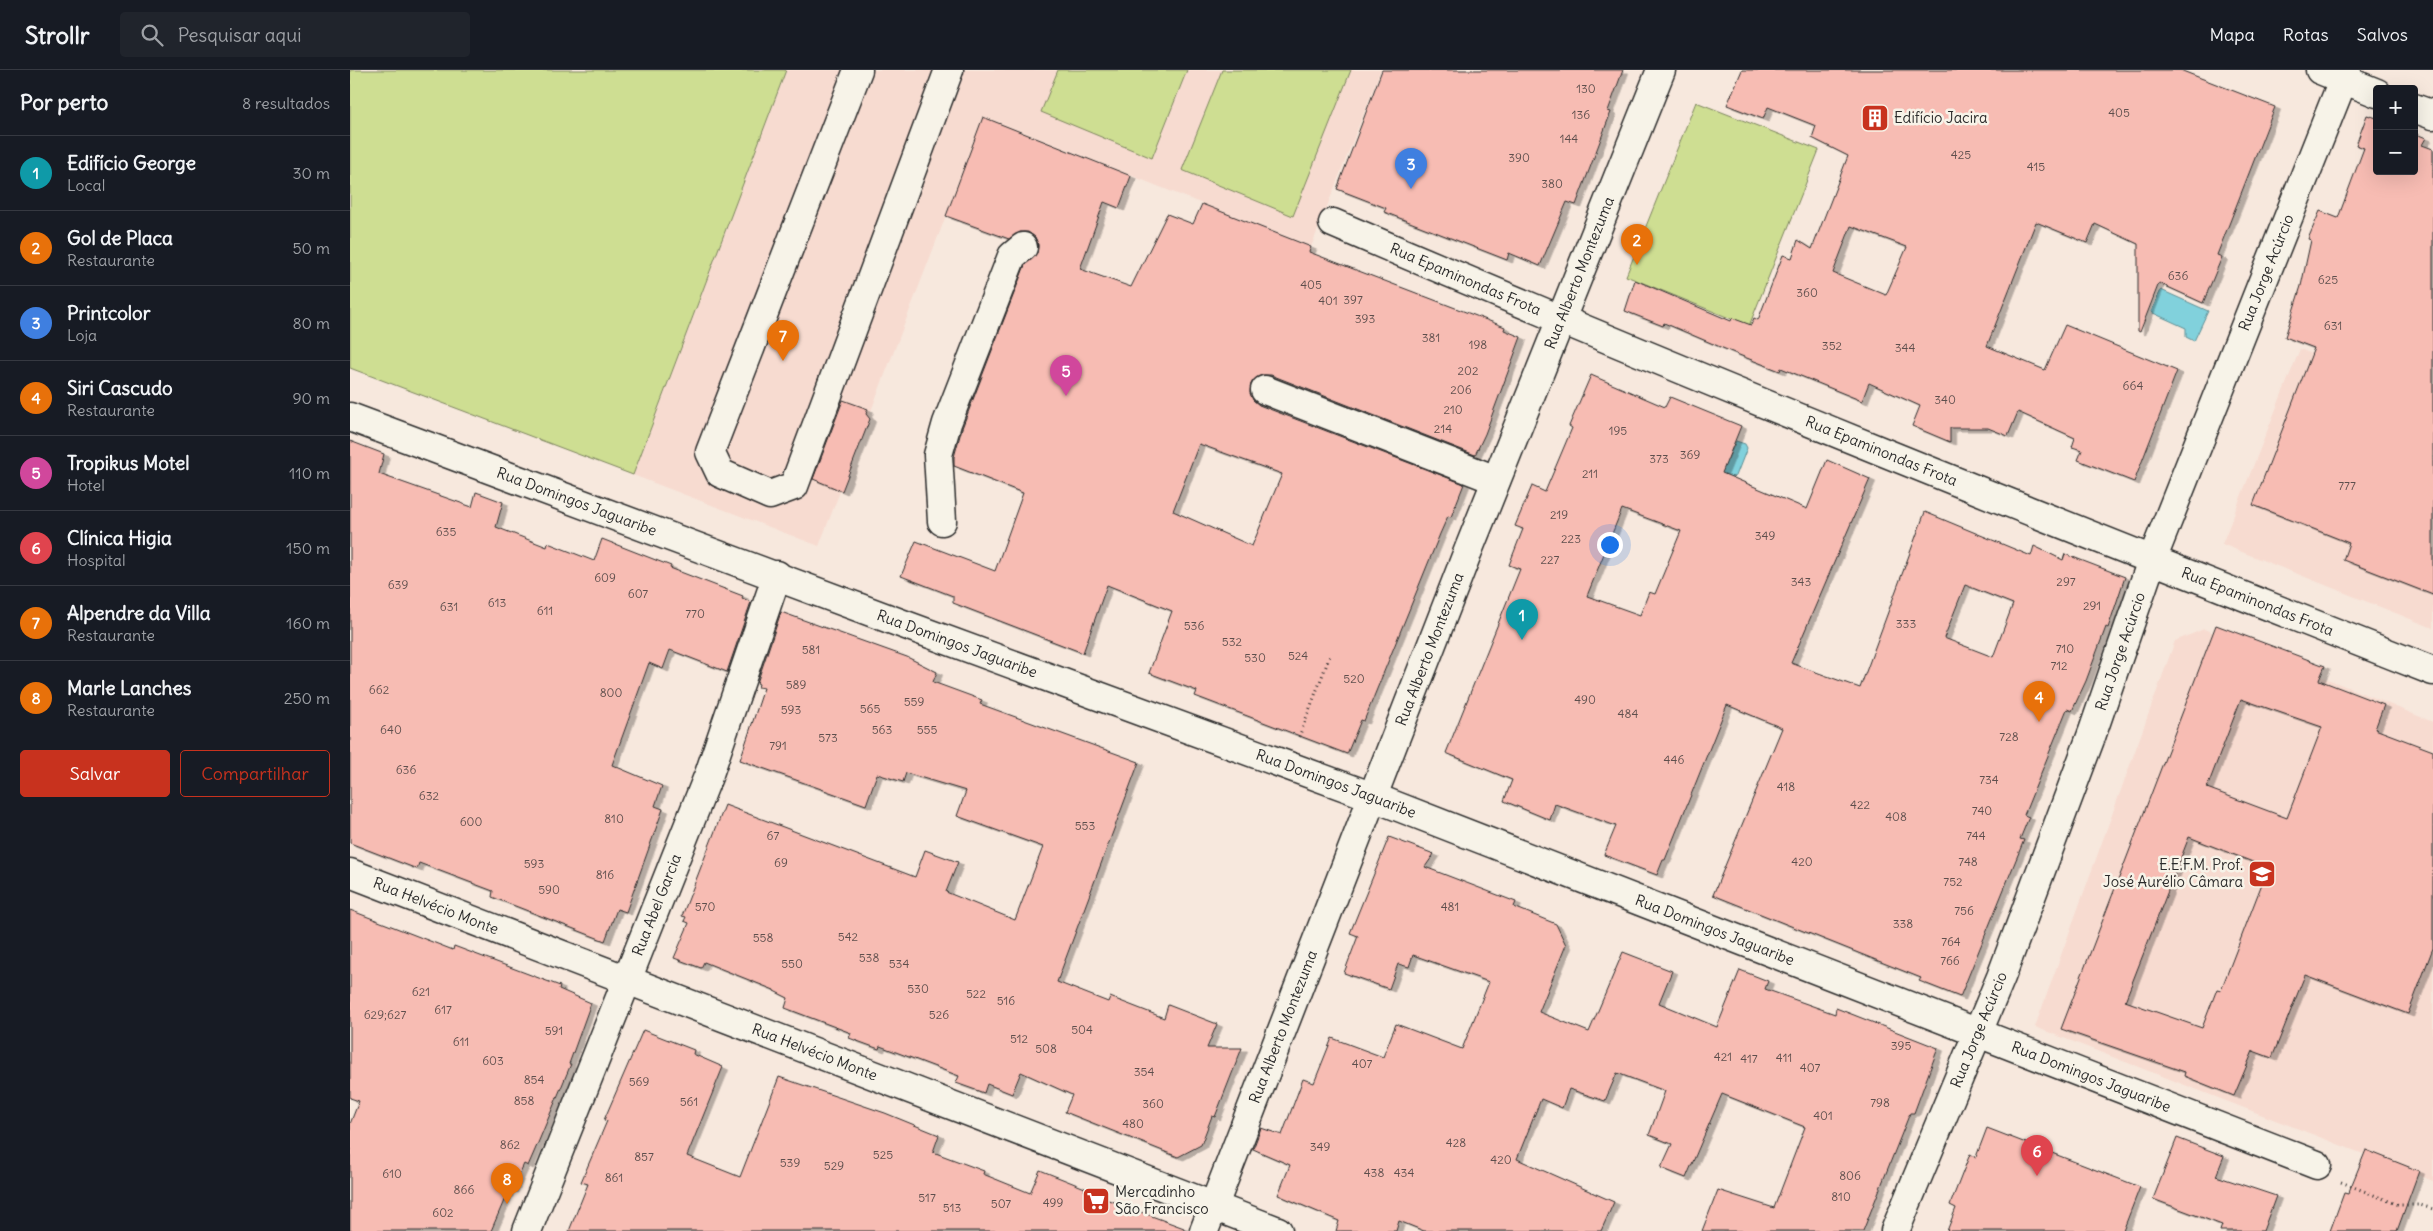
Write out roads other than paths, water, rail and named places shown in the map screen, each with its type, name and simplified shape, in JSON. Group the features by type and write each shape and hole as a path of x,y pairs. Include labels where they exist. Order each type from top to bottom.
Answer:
{"street":[{"path":"858,70 710,452 720,473 770,495 794,486 949,70"},
{"name":"Rua Alberto Montezuma","path":"1204,1231 1558,320 1661,70"},
{"path":"2337,73 2373,91"},
{"name":"Rua Jorge Acúrcio","path":"1895,1231 2001,977 2092,734 2152,560 2337,73"},
{"path":"2418,109 2433,115"},
{"name":"Rua Epaminondas Frota","path":"1333,223 1558,320 2152,560 2433,671"},
{"path":"942,521 938,454 1012,256 1023,247"},
{"path":"1265,390 1496,480"},
{"name":"Rua Domingos Jaguaribe","path":"350,416 777,575 903,624 1373,797 2317,1165"},
{"name":"Rua Abel Garcia","path":"527,1231 709,774 777,575"},
{"name":"Rua Helvécio Monte","path":"350,873 1278,1231"}],"water":[{"path":"2161,290 2208,311 2194,341 2186,337 2186,328 2151,312"},
{"path":"1736,441 1745,444 1747,448 1736,476 1730,477 1727,481 1713,461 1727,461"}],"place":[{"name":"Edifício Jacira","path":"1875,118"},
{"name":"Printcolor","path":"1411,189"},
{"name":"Gol de Placa","path":"1637,265"},
{"name":"Alpendre da Villa","path":"783,361"},
{"name":"Tropikus Motel","path":"1066,396"},
{"name":"Edifício George","path":"1522,640"},
{"name":"Siri Cascudo","path":"2039,722"},
{"name":"E.E.F.M. Prof. José Aurélio Câmara","path":"2262,874"},
{"name":"Clínica Higia","path":"2037,1176"},
{"name":"Mercadinho São Francisco","path":"1096,1201"},
{"name":"Marle Lanches","path":"507,1204"}]}
